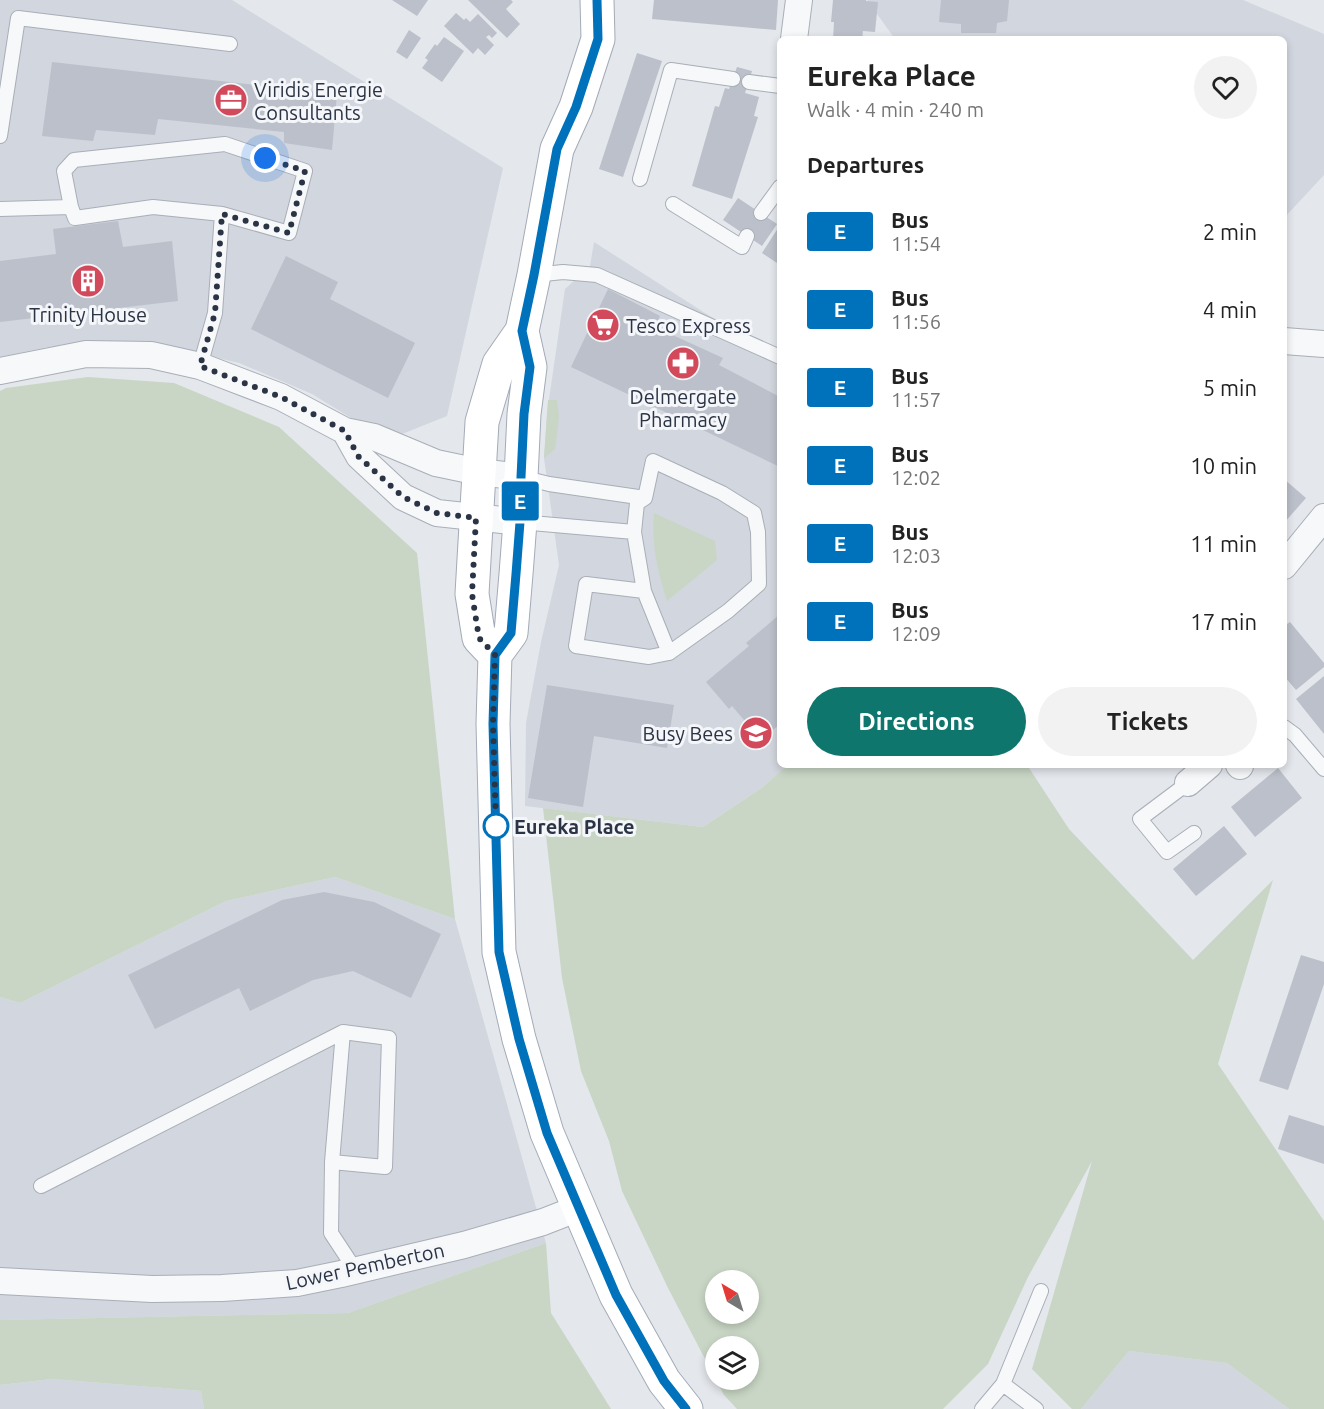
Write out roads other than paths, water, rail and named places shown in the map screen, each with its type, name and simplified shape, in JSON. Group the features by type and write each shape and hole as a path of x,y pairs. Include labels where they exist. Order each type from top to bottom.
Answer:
{"main road":[{"path":"495,655 479,638 472,594 482,422 499,364 522,331 557,149 576,107 598,39 597,0"},
{"path":"522,331 530,367 524,414 520,522 511,633 495,655 493,724 499,952 519,1039 547,1133 616,1295 664,1381 686,1409"}],"street":[{"path":"794,36 799,0"},
{"path":"1287,341 1324,344"},
{"path":"0,371 86,354 151,355 200,366 281,397 345,431 374,438 436,463 479,472 521,477"},
{"path":"345,431 358,456 403,497 437,513 520,522"},
{"path":"1287,562 1324,517"},
{"path":"1188,783 1206,768"},
{"name":"Lower Pemberton","path":"0,1281 152,1289 222,1288 297,1283 464,1245 543,1222 579,1208"}],"lane":[{"path":"0,136 18,18 230,44"},
{"path":"640,179 671,70 733,79"},
{"path":"749,82 777,86"},
{"path":"225,144 305,171 289,233 222,214 153,207 75,218 64,171 74,160 225,144"},
{"path":"761,213 777,191"},
{"path":"673,204 742,247 747,236"},
{"path":"0,208 71,207"},
{"path":"200,366 215,313 222,214"},
{"path":"534,275 563,272 597,274 777,356"},
{"path":"644,591 586,584 576,646 649,657 669,653 728,611 759,584 758,532 754,513 722,493 653,461 645,498 637,503 634,532 644,591 669,653"},
{"path":"521,477 549,484 645,498"},
{"path":"520,522 634,532"},
{"path":"1287,729 1296,735 1324,769"},
{"path":"1188,783 1140,819 1167,852 1194,833"},
{"path":"41,1186 343,1032 389,1038 385,1167 332,1162"},
{"path":"343,1032 332,1162 331,1233 356,1271"},
{"path":"982,1409 1003,1384 1041,1291"},
{"path":"1003,1384 1036,1409"}],"place":[{"name":"Viridis Energie Consultants","path":"231,100"},
{"name":"Trinity House","path":"88,281"},
{"name":"Tesco Express","path":"603,325"},
{"name":"Delmergate Pharmacy","path":"683,363"},
{"name":"Busy Bees","path":"756,733"},
{"name":"Eureka Place","path":"496,826"}]}
